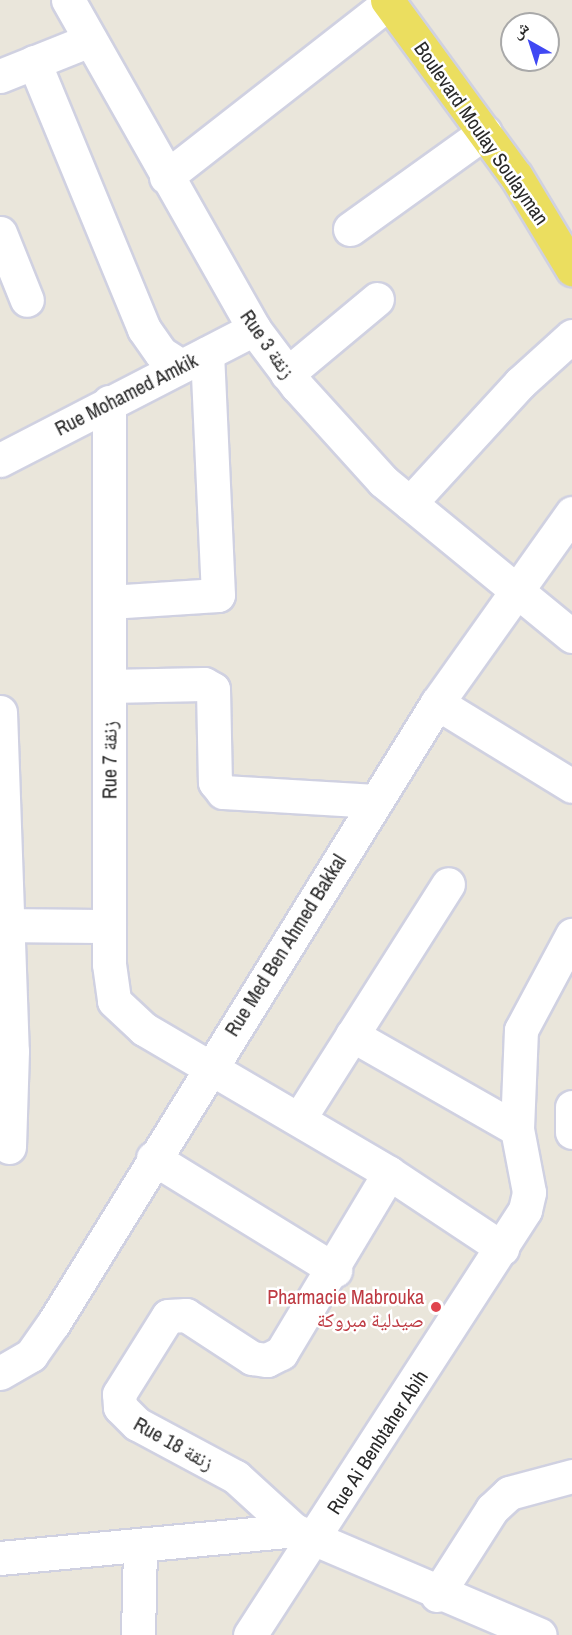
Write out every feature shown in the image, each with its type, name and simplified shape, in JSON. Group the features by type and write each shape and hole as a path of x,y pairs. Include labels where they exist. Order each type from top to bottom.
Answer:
{"main road":[{"name":"Boulevard Moulay Soulayman","path":"388,2 485,132 572,269"}],"street":[{"name":"Rue 3 زنقة","path":"68,0 254,329 287,374 341,437 410,503 515,594 572,636"},
{"path":"166,177 388,2"},
{"path":"0,76 90,40"},
{"path":"34,62 144,329 161,352 194,359 218,595 109,602"},
{"path":"350,229 485,132"},
{"path":"0,233 27,300"},
{"path":"287,374 377,299"},
{"name":"Rue Mohamed Amkik","path":"0,460 254,329"},
{"path":"410,503 520,383 572,336"},
{"name":"Rue 7 زنقة","path":"109,402 109,926 114,1001 144,1029 209,1065 389,1173 502,1248"},
{"name":"Rue Med Ben Ahmed Bakkal","path":"0,1373 31,1355 209,1065 437,703 571,517"},
{"path":"109,686 204,684 213,689 215,782 223,792 376,801"},
{"path":"437,703 572,786"},
{"path":"0,712 9,1147"},
{"path":"299,1119 448,884"},
{"path":"4,910 109,926"},
{"name":"Rue Ai Benbtaher Abih","path":"250,1635 305,1533 502,1248 528,1200 516,1129 521,1030 572,935"},
{"path":"352,1035 516,1129"},
{"path":"572,1107 572,1132"},
{"path":"153,1158 335,1270"},
{"name":"Rue 18 زنقة","path":"305,1533 236,1477 137,1424 120,1407 120,1394 168,1316 186,1315 252,1358 274,1359 294,1336 335,1270 389,1173"},
{"path":"437,1595 492,1509 510,1493 572,1476"},
{"path":"0,1558 140,1549 305,1533 437,1595 490,1627 540,1635"},
{"path":"138,1635 140,1549"}],"place":[{"name":"Pharmacie Mabrouka صيدلية مبروكة","path":"436,1307"}]}
